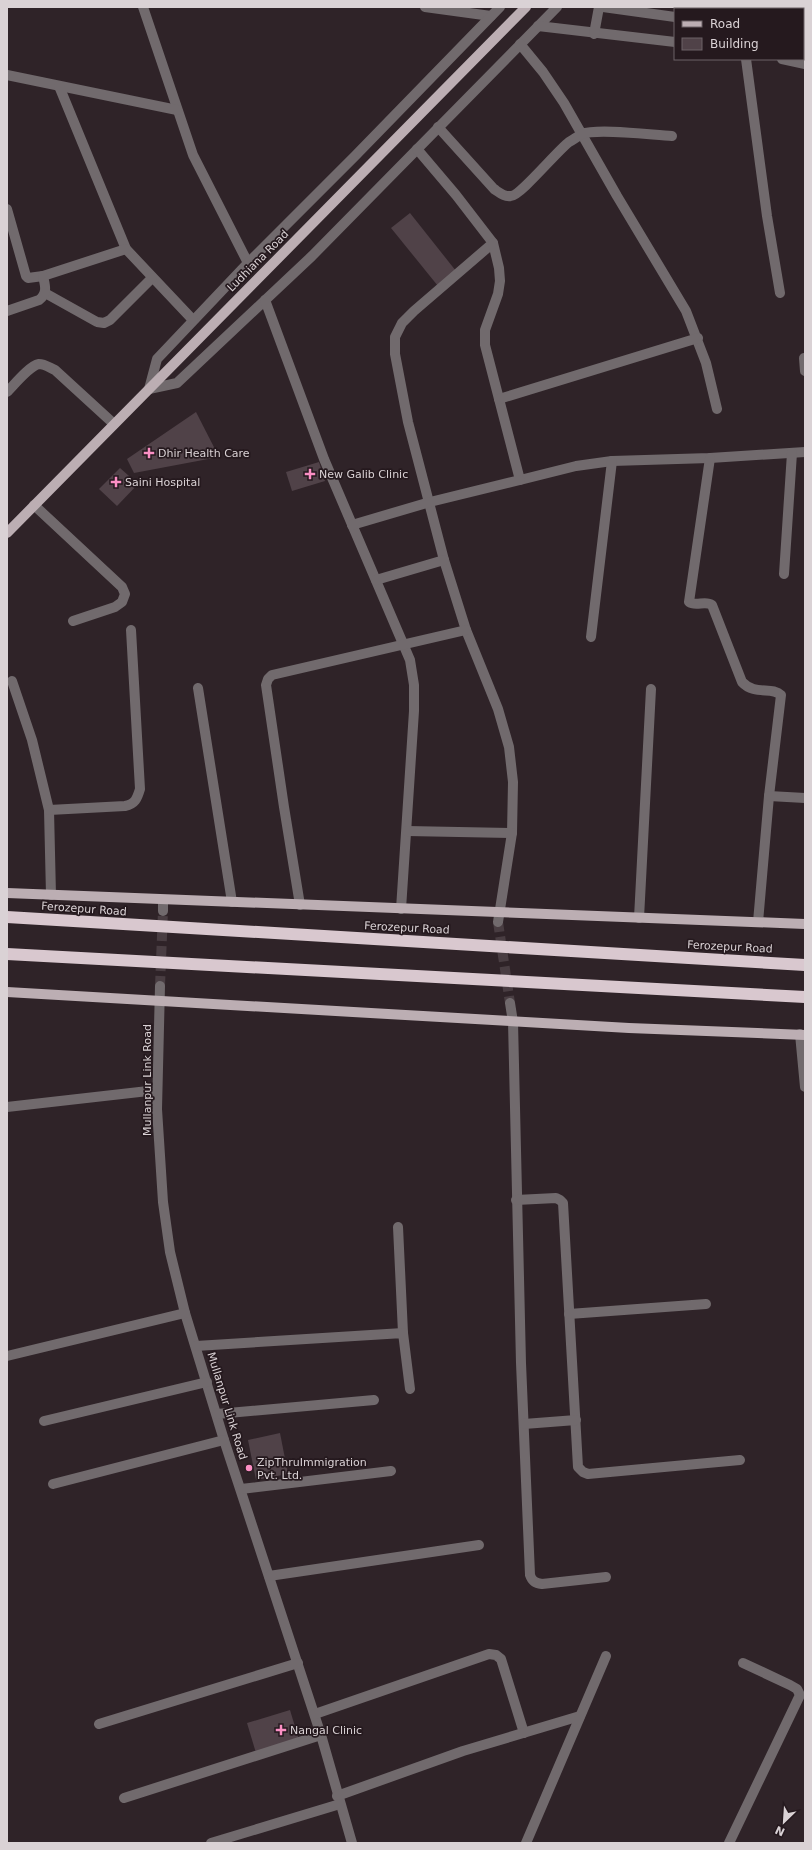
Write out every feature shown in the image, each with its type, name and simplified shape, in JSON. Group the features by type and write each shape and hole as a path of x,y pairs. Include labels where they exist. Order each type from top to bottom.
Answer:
{"highway":[{"name":"Ferozepur Road","path":"7,917 805,965"},
{"path":"7,954 805,997"}],"main road":[{"name":"Ludhiana Road","path":"7,533 148,388 526,7"},
{"path":"7,893 402,909 498,917 639,918 805,924"},
{"path":"7,992 658,1030 802,1035"}],"street":[{"path":"143,7 193,155 248,263"},
{"path":"425,7 491,16"},
{"path":"500,7 193,320 157,359 148,388 177,383 312,256 557,7"},
{"path":"594,34 598,7"},
{"path":"603,7 674,16"},
{"path":"538,26 594,34 674,42"},
{"path":"520,44 543,72 564,103 617,196 686,311 698,338 706,363 717,409"},
{"path":"746,60 767,216 780,293"},
{"path":"787,60 805,64"},
{"path":"7,75 177,110"},
{"path":"59,86 126,249 193,320"},
{"path":"438,127 494,189 502,195 512,196 521,192 550,159 569,142 582,134 600,132 672,136"},
{"path":"417,149 456,195 493,243 499,268 500,281 498,294 485,330 485,345 520,480"},
{"path":"7,209 26,276 31,279 126,249"},
{"path":"493,243 402,323 395,337 395,354 408,422 444,560 466,630 498,709 509,747 513,782 512,833 498,917"},
{"path":"7,311 39,300 45,293 43,276"},
{"path":"45,293 97,322 104,323 110,320 152,278"},
{"path":"265,300 306,413 352,526 410,660 414,685 402,909"},
{"path":"499,400 698,338"},
{"path":"804,358 805,371"},
{"path":"7,392 31,368 39,364 47,366 54,370 114,424"},
{"path":"352,526 430,502 576,466 612,461 710,458 805,452"},
{"path":"784,574 792,453"},
{"path":"710,458 689,602 694,605 706,603 712,605 742,682 747,688 756,691 776,692 781,695 769,796 758,922"},
{"path":"591,638 612,461"},
{"path":"34,505 122,587 125,594 122,602 115,607 73,621"},
{"path":"376,580 444,560"},
{"path":"49,810 125,806 132,805 137,798 140,789 131,630"},
{"path":"300,905 266,685 268,679 272,675 466,630"},
{"path":"12,681 32,740 49,810 51,895"},
{"path":"198,688 232,902"},
{"path":"639,918 651,689"},
{"path":"769,796 805,798"},
{"path":"407,831 512,833"},
{"path":"163,900 163,911"},
{"name":"Mullanpur Link Road","path":"160,986 161,1001 157,1090 163,1195 170,1252 185,1313 224,1440 315,1714 338,1800 352,1843"},
{"path":"510,1003 513,1022 516,1200 530,1574 532,1580 542,1584 606,1577"},
{"path":"802,1035 805,1087"},
{"path":"7,1106 157,1090"},
{"path":"516,1200 556,1198 563,1203 578,1467 583,1472 588,1474 740,1460"},
{"path":"398,1227 403,1333 410,1389"},
{"path":"569,1314 706,1304"},
{"path":"7,1356 185,1313"},
{"path":"196,1346 403,1333"},
{"path":"44,1421 207,1382"},
{"path":"217,1414 374,1400"},
{"path":"524,1424 576,1420"},
{"path":"53,1484 224,1440"},
{"path":"241,1489 391,1471"},
{"path":"269,1576 479,1545"},
{"path":"315,1714 489,1654 496,1655 501,1659 524,1733"},
{"path":"526,1843 606,1656"},
{"path":"99,1724 298,1663"},
{"path":"729,1843 800,1695 797,1689 790,1685 743,1663"},
{"path":"211,1843 338,1800 462,1751 580,1716"},
{"path":"124,1798 321,1735"}],"building":[{"path":"410,213 456,271 438,286 391,228"},
{"path":"196,412 219,457 134,473 127,459"},
{"path":"319,462 325,481 292,491 286,472"},
{"path":"120,468 138,484 117,506 99,489"},
{"path":"280,1433 288,1474 256,1480 248,1440"},
{"path":"290,1710 299,1740 256,1753 247,1723"}],"tunnel":[{"path":"160,986 163,911"},
{"path":"498,922 510,1003"}],"place":[{"name":"Dhir Health Care","path":"149,453"},
{"name":"New Galib Clinic","path":"310,474"},
{"name":"Saini Hospital","path":"116,482"},
{"name":"ZipThruImmigration Pvt. Ltd.","path":"249,1468"},
{"name":"Nangal Clinic","path":"281,1730"}]}
